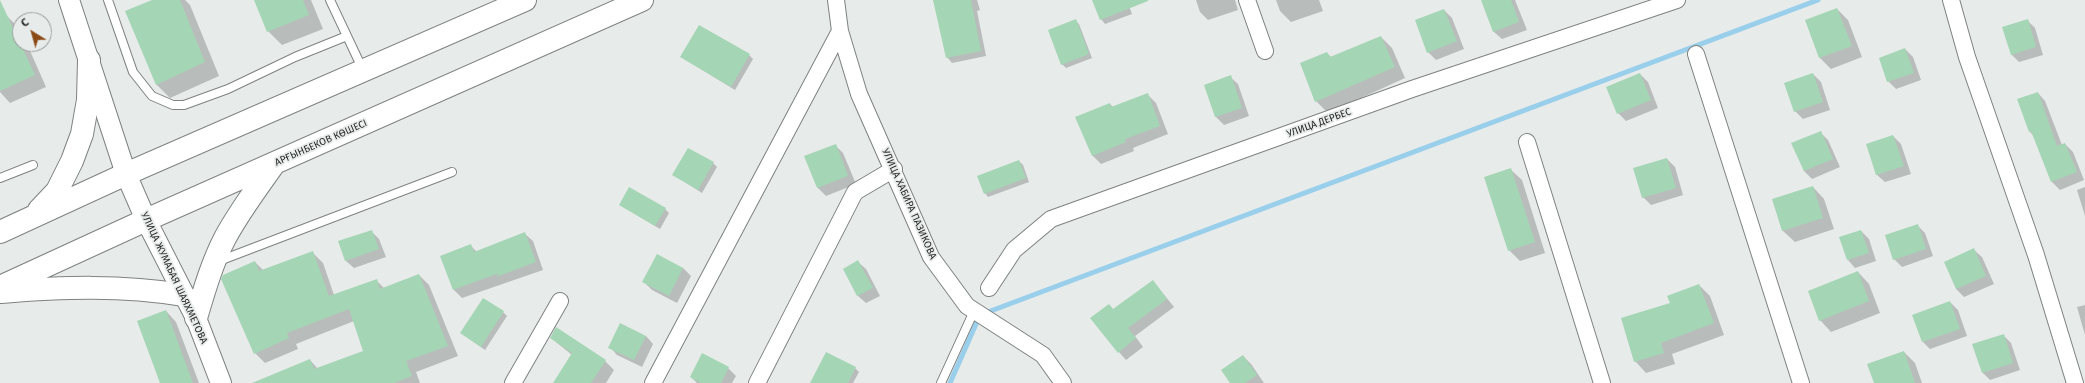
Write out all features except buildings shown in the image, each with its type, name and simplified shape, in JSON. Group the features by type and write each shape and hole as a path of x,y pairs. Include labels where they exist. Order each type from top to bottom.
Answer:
{"main road":[{"path":"0,232 126,174 525,0"},
{"name":"АРҒЫНБЕКОВ КӨШЕСІ","path":"0,287 146,220 642,0"},
{"path":"32,217 57,191 72,162 82,134 88,100 90,60"},
{"path":"196,318 214,263 225,239 240,212 274,164"},
{"path":"0,292 45,288 102,287 144,288 183,295"}],"street":[{"name":"УЛИЦА ЖУМАБАЯ ШАЯХМЕТОВА","path":"69,0 90,60 126,174 146,220 196,318 221,383"},
{"name":"УЛИЦА ХАБИРА ПАЗИКОВА","path":"836,0 840,31 859,94 894,169 931,257 967,306 1043,354 1063,383"},
{"path":"1247,0 1265,51"},
{"name":"УЛИЦА ДЕРБЕС","path":"989,288 1014,250 1051,219 1412,89 1677,0"},
{"path":"1951,0 1967,57 2036,255 2075,383"},
{"path":"653,383 840,31"},
{"path":"1696,54 1800,383"},
{"path":"1528,142 1602,383"},
{"path":"757,383 855,192 894,169"},
{"path":"513,383 560,301"}],"lane":[{"path":"108,0 133,72 152,96 173,105 184,105 228,89 295,57 347,36"},
{"path":"330,0 363,70"},
{"path":"0,178 33,165"},
{"path":"214,263 452,172"},
{"path":"941,383 974,311"}],"waterway":[{"path":"950,383 980,315 1818,0"}]}
